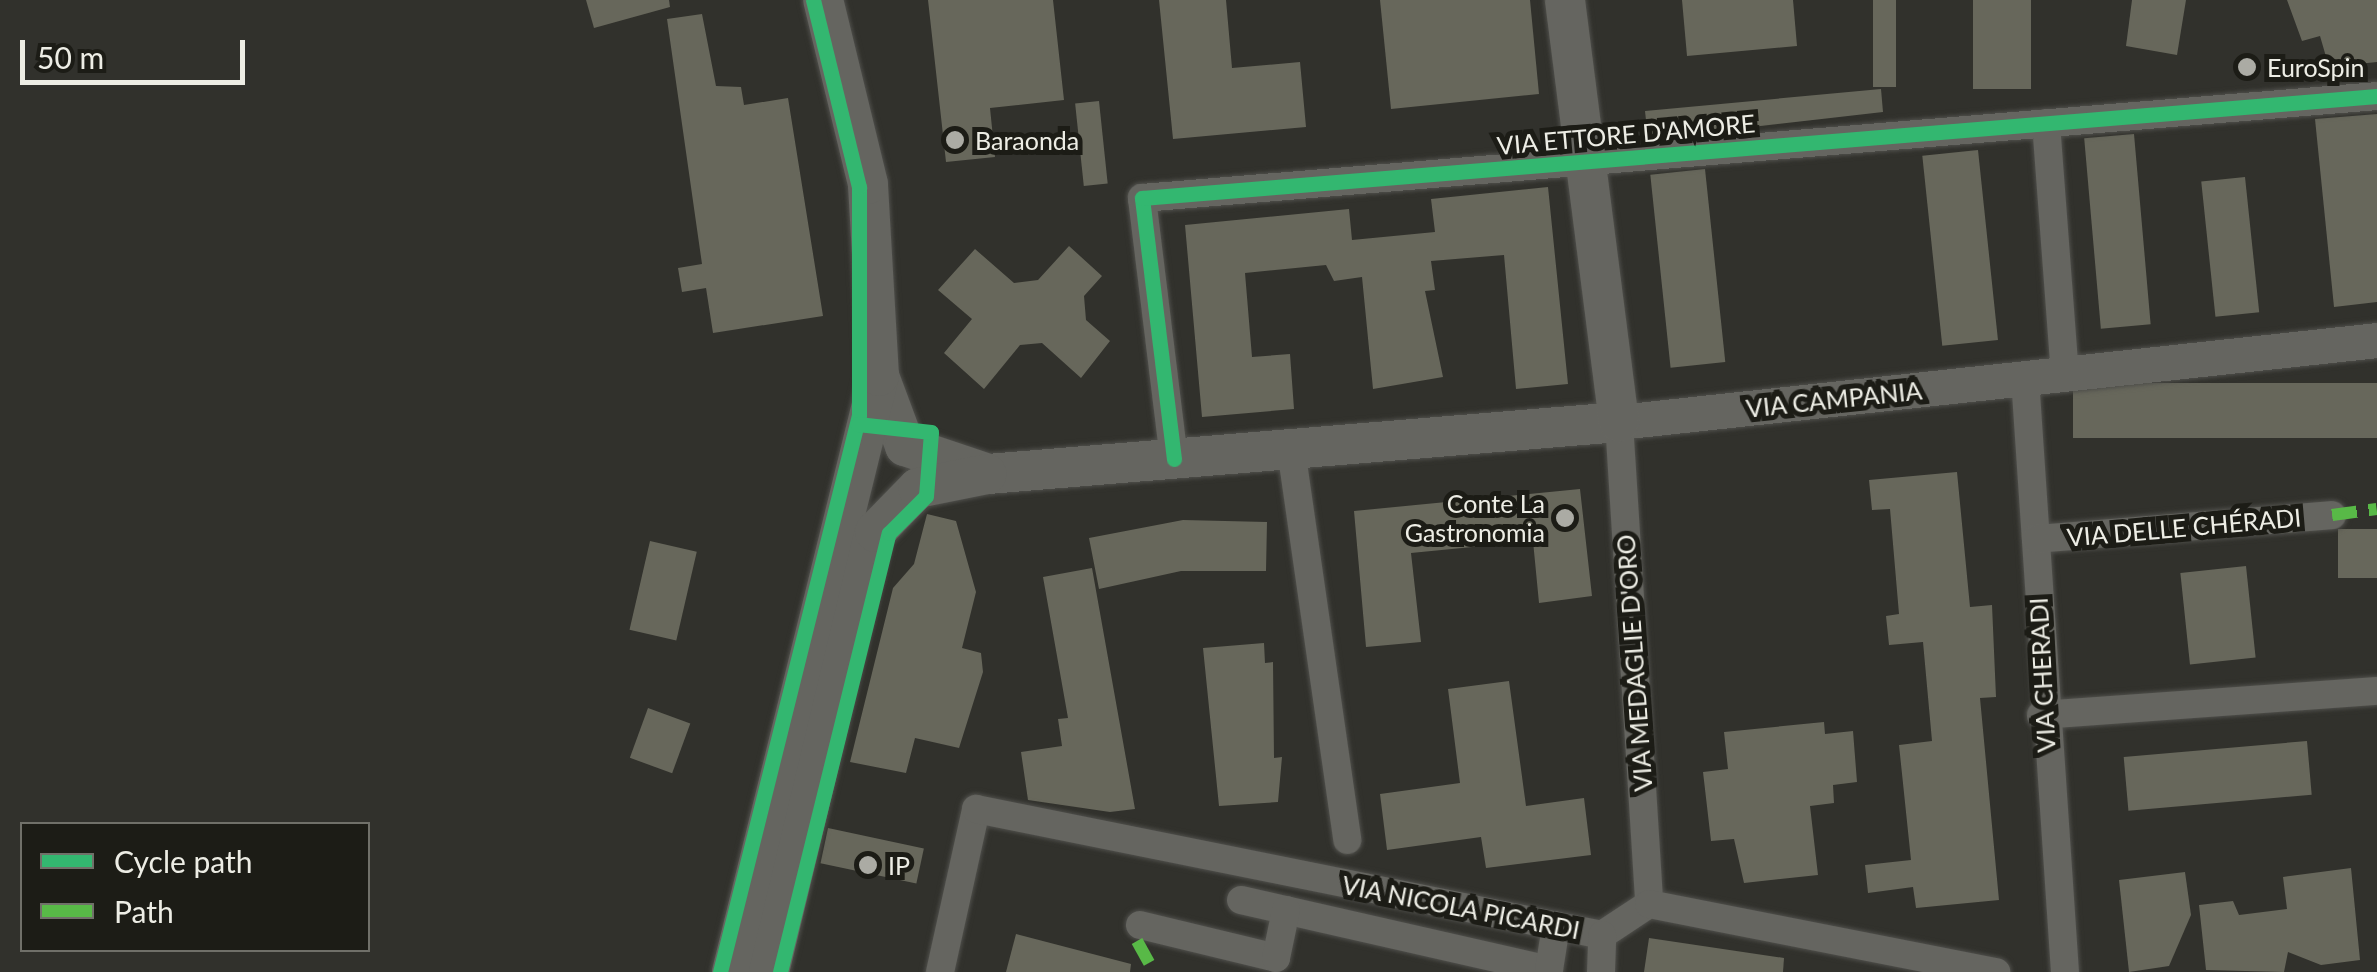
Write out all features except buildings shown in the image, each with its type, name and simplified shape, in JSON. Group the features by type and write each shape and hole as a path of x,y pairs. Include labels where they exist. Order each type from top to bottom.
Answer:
{"main road":[{"path":"732,972 879,376 868,184 823,0"},
{"path":"1565,0 1619,422"},
{"name":"VIA CAMPANIA","path":"879,376 905,446 988,474 1619,422"},
{"path":"769,972 875,532 918,488 988,474"}],"street":[{"name":"VIA ETTORE D'AMORE","path":"1174,459 1142,198 2377,96"},
{"path":"2046,124 2065,373"},
{"name":"VIA CAMPANIA","path":"1619,422 2377,340"},
{"name":"VIA CHERADI","path":"2024,378 2036,539 2041,715 2065,972"},
{"name":"VIA MEDAGLIE D'ORO","path":"1619,422 1649,904"},
{"path":"1291,449 1347,840"},
{"name":"VIA DELLE CHÉRADI","path":"2036,539 2332,514"},
{"path":"2041,715 2377,691"},
{"name":"VIA NICOLA PICARDI","path":"940,972 976,809 1602,936 1649,904"},
{"path":"1241,900 1549,970 1556,926"},
{"path":"1649,904 1996,972"},
{"path":"1140,925 1276,958 1286,910"},
{"path":"1600,972 1602,936"}],"marked path":[{"path":"2332,515 2377,509"},
{"path":"1137,941 1154,972"}],"cycle path":[{"path":"720,972 859,415 859,187 813,0"},
{"path":"1174,459 1142,198 2377,96"},
{"path":"780,972 889,533 926,496 931,432 857,424"}],"place":[{"name":"EuroSpin","path":"2247,67"},
{"name":"Baraonda","path":"955,140"},
{"name":"Conte La Gastronomia","path":"1565,518"},
{"name":"IP","path":"868,865"}]}
